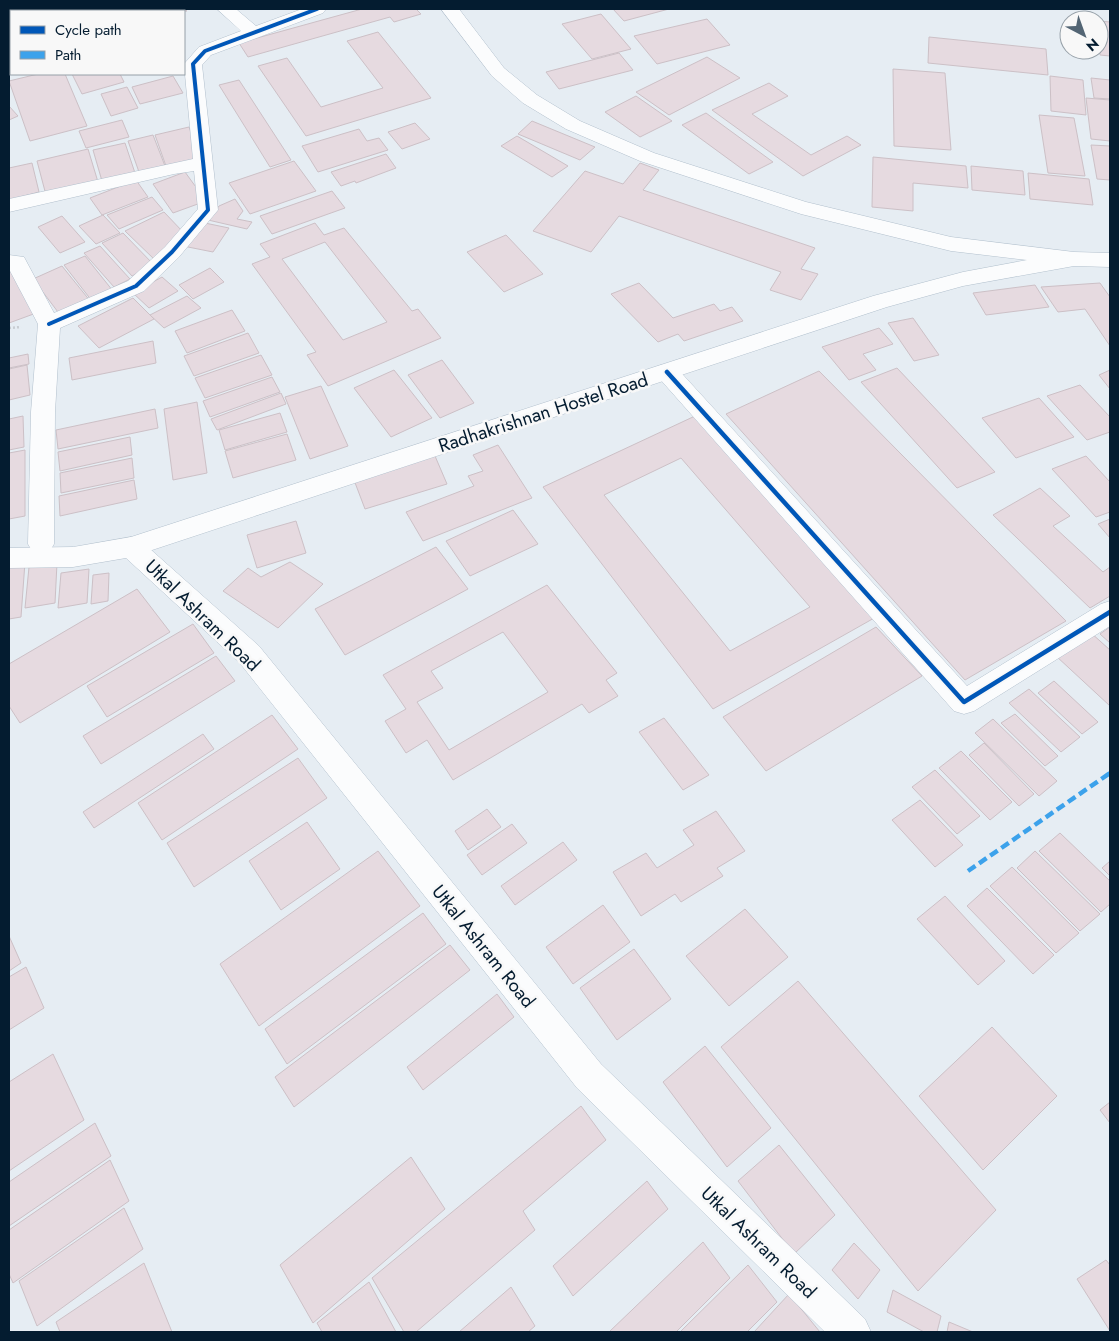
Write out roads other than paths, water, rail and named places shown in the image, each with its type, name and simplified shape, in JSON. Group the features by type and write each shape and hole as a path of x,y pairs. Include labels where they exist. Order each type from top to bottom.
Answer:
{"main road":[{"path":"226,9 252,32"},
{"path":"49,324 136,286 172,252 208,210 194,64 205,51 317,9"},
{"path":"450,9 498,72 530,99 572,124 647,157 800,207 951,244 1074,259 1110,261"},
{"path":"9,205 174,168 204,164"},
{"path":"951,244 963,280"},
{"name":"Radhakrishnan Hostel Road","path":"131,547 881,301 963,280 1074,259"},
{"path":"9,262 16,262 49,324 43,412 41,544"},
{"path":"667,372 964,702 1110,612"},
{"path":"9,548 41,544 131,547"},
{"path":"9,558 73,557 131,547"},
{"name":"Utkal Ashram Road","path":"131,547 249,654 589,1076 852,1332"}]}
